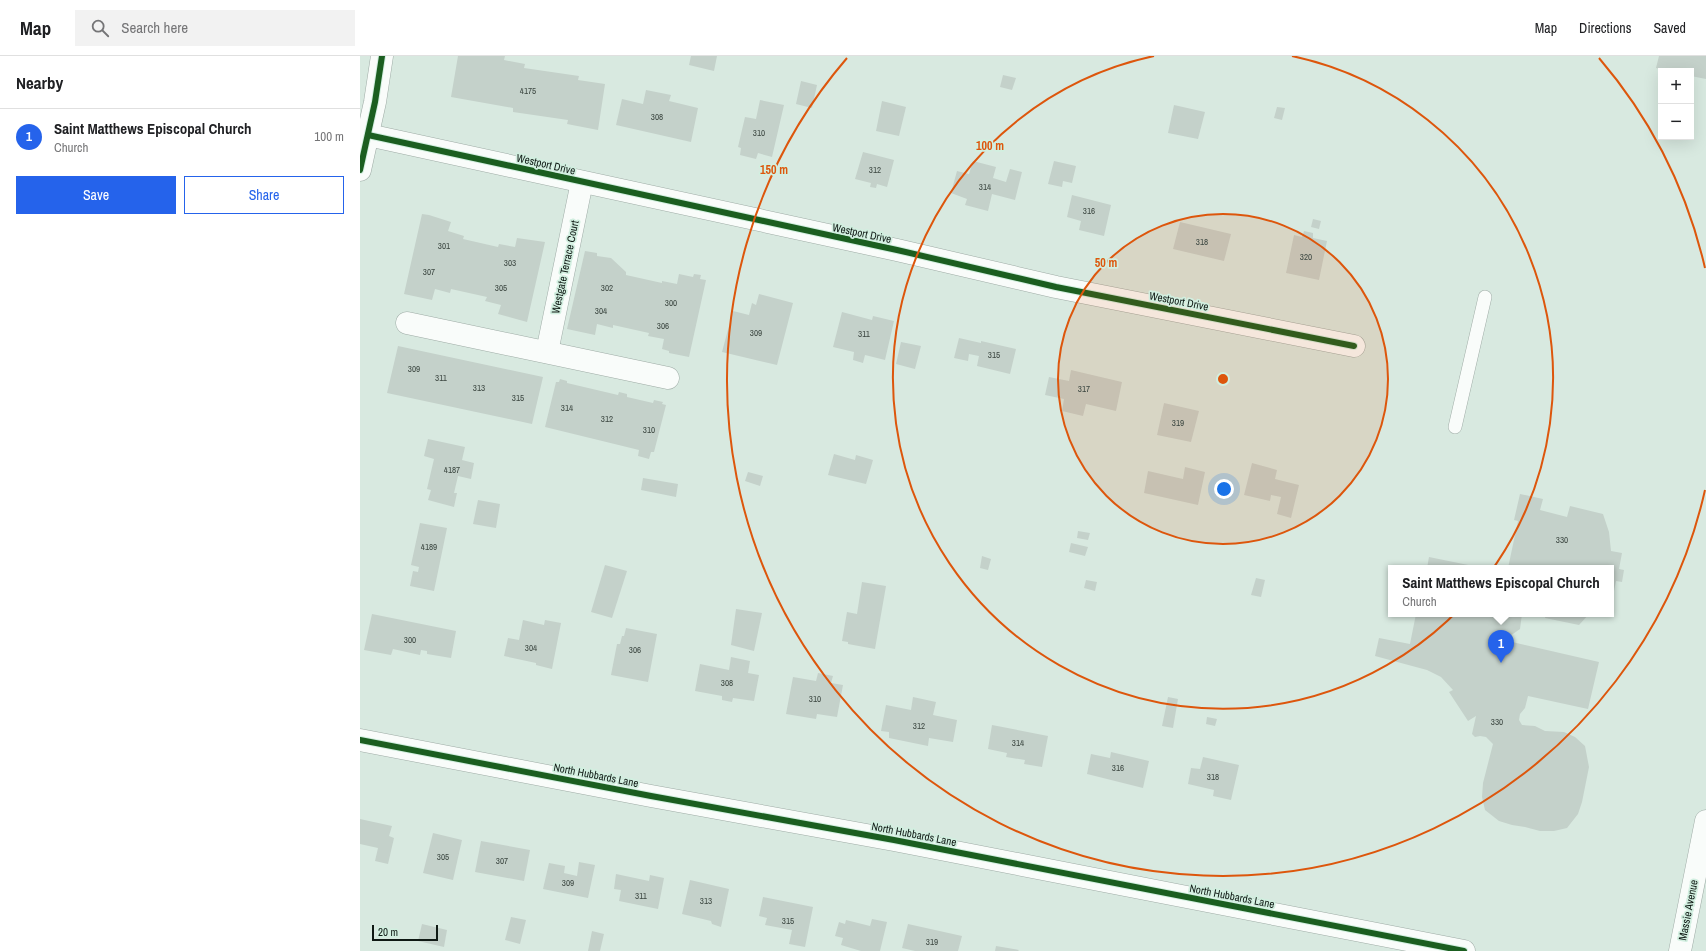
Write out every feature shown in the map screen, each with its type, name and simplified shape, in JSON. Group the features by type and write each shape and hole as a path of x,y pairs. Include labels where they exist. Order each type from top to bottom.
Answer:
{"street":[{"path":"360,170 364,134 375,102 382,56"},
{"name":"Westport Drive","path":"364,134 897,250 1056,287 1354,346"},
{"name":"Westgate Terrace Court","path":"547,352 582,182"},
{"path":"407,323 668,378"},
{"name":"North Hubbards Lane","path":"360,740 651,796 894,840 1460,951"},
{"name":"Massie Avenue","path":"1680,951 1706,822"}],"lane":[{"path":"1455,427 1485,297"}],"building":[{"path":"458,56 505,56 504,60 525,64 524,68 579,76 578,80 605,84 598,130 567,124 568,120 513,112 513,108 451,97"},
{"path":"691,56 717,56 714,71 689,65"},
{"path":"1659,56 1706,56 1706,79 1694,77 1694,68 1656,68"},
{"path":"1003,75 1016,78 1012,90 1000,87"},
{"path":"801,81 817,85 812,108 796,104"},
{"path":"646,90 671,95 669,101 698,108 691,142 616,125 622,99 643,104"},
{"path":"760,100 784,105 772,157 758,153 756,159 740,155 741,148 738,147 745,117 756,119"},
{"path":"882,101 906,107 899,136 876,131"},
{"path":"1174,105 1205,112 1198,139 1168,133"},
{"path":"1277,107 1285,108 1282,120 1274,118"},
{"path":"863,152 894,160 887,187 877,184 876,188 870,187 871,183 855,179"},
{"path":"973,161 996,167 993,178 1006,182 1010,169 1022,172 1015,200 992,194 988,211 965,205 967,199 951,193 957,171 969,174"},
{"path":"1054,161 1076,166 1072,183 1063,181 1062,187 1048,184"},
{"path":"1072,195 1111,205 1104,236 1079,230 1081,221 1067,217"},
{"path":"422,214 451,222 448,231 464,236 463,239 498,247 499,244 515,247 517,238 545,242 527,322 498,314 501,305 485,301 487,297 451,289 450,293 435,289 432,300 404,294"},
{"path":"1313,219 1321,221 1319,229 1311,227"},
{"path":"1180,222 1231,234 1224,261 1173,249"},
{"path":"1304,231 1313,233 1313,238 1327,241 1319,280 1286,273 1294,235 1302,237"},
{"path":"585,251 597,253 597,256 611,258 626,272 626,275 662,283 662,281 677,284 679,274 693,277 694,274 701,275 700,279 706,280 689,357 669,353 669,351 662,349 664,339 648,336 649,333 613,325 613,328 597,324 595,335 567,329"},
{"path":"759,294 793,303 777,365 722,352 733,311 749,315 752,303 756,305"},
{"path":"842,312 872,320 873,316 894,321 885,360 865,355 863,363 853,360 854,352 833,347"},
{"path":"959,338 981,343 981,341 1016,349 1010,374 977,366 979,356 969,354 968,361 954,358"},
{"path":"901,342 921,346 915,369 896,364"},
{"path":"398,346 543,377 532,424 387,393"},
{"path":"1071,370 1122,382 1116,411 1086,404 1083,416 1062,411 1064,399 1045,395 1049,377 1069,381"},
{"path":"560,379 567,381 567,383 618,395 619,392 627,394 627,397 653,403 654,400 663,402 662,404 666,405 654,452 651,452 649,459 638,456 639,450 545,427 556,382 559,382"},
{"path":"1164,403 1199,411 1191,442 1157,435"},
{"path":"428,439 465,447 462,460 474,463 471,479 458,476 454,493 457,493 454,507 428,500 431,490 427,489 434,459 424,456"},
{"path":"834,454 855,460 856,455 873,460 866,484 828,475"},
{"path":"1252,463 1277,470 1275,479 1299,485 1291,518 1277,514 1281,497 1271,495 1270,501 1244,495"},
{"path":"1185,467 1205,472 1198,505 1144,493 1148,471 1183,479"},
{"path":"748,472 763,476 760,486 745,481"},
{"path":"643,478 678,484 676,497 641,490"},
{"path":"1520,494 1543,499 1540,510 1567,517 1570,506 1603,514 1609,532 1611,551 1622,553 1619,569 1624,570 1622,582 1616,581 1614,591 1614,565 1509,565 1518,521 1514,520"},
{"path":"478,500 500,504 496,528 473,524"},
{"path":"420,523 447,528 434,591 410,586 413,571 418,572 419,567 411,565"},
{"path":"1078,531 1090,533 1088,540 1077,538"},
{"path":"1071,543 1088,547 1085,556 1069,552"},
{"path":"982,556 991,559 988,570 980,568"},
{"path":"1429,557 1468,565 1428,565"},
{"path":"605,565 627,571 612,618 591,612"},
{"path":"1256,578 1265,580 1261,597 1251,595"},
{"path":"1086,580 1097,582 1095,591 1084,588"},
{"path":"862,582 886,586 875,649 848,644 848,642 842,641 847,612 857,614"},
{"path":"736,609 762,613 754,651 731,645"},
{"path":"372,614 456,631 451,658 427,654 427,651 421,650 420,655 393,649 391,655 364,650"},
{"path":"1415,617 1522,617 1520,629 1510,636 1508,641 1599,662 1588,709 1528,696 1525,708 1520,714 1519,720 1522,725 1535,726 1545,731 1564,732 1575,737 1585,746 1589,767 1582,802 1578,814 1567,828 1554,831 1540,831 1512,825 1499,821 1485,810 1482,797 1483,783 1493,744 1486,737 1475,737 1472,734 1476,716 1468,721 1449,692 1453,690 1441,677 1427,670 1375,656 1379,638 1410,644"},
{"path":"1545,617 1586,617 1579,625"},
{"path":"523,620 544,625 545,620 561,623 552,669 536,665 536,663 504,656 508,638 519,640"},
{"path":"626,628 657,634 648,682 611,675 617,644 620,644"},
{"path":"731,657 750,661 748,673 759,675 754,701 733,698 732,702 722,700 722,696 695,691 700,664 729,670"},
{"path":"818,673 833,676 831,683 843,685 837,717 817,714 816,719 786,714 793,677 816,681"},
{"path":"913,697 936,702 933,715 957,720 953,742 929,738 928,746 889,738 889,732 881,731 886,705 911,710"},
{"path":"1168,697 1178,699 1173,728 1162,726"},
{"path":"1207,717 1217,719 1215,726 1206,724"},
{"path":"992,725 1048,736 1042,767 1024,764 1025,760 1006,757 1007,753 988,749"},
{"path":"1111,752 1149,761 1143,788 1087,774 1091,754 1110,758"},
{"path":"1203,757 1239,765 1231,800 1213,796 1214,790 1188,784 1191,768 1200,769"},
{"path":"360,819 392,826 389,836 394,838 388,864 375,861 378,848 360,844"},
{"path":"433,833 462,840 453,880 423,873"},
{"path":"481,841 530,850 524,881 475,872"},
{"path":"579,862 595,865 588,898 543,889 549,863 565,866 564,873 577,876"},
{"path":"616,874 649,881 650,875 664,878 658,909 619,901 621,890 614,889"},
{"path":"690,880 729,889 721,927 712,924 711,921 682,914"},
{"path":"763,897 813,907 805,947 789,944 792,930 765,925 767,918 759,916"},
{"path":"511,917 526,920 520,944 505,940"},
{"path":"872,919 887,922 880,951 861,951 841,945 843,938 835,936 839,922 845,924 846,920 870,926"},
{"path":"422,924 447,930 444,947 418,941"},
{"path":"908,924 962,936 958,951 915,951 902,948"},
{"path":"592,931 604,934 600,951 588,951"},
{"path":"996,946 1019,950 995,951"}],"cycle path":[{"path":"360,170 375,102 382,56"},
{"path":"368,135 897,250 1056,287 1354,346"},
{"path":"360,740 651,796 894,840 1464,951"}],"place":[{"name":"Saint Matthews Episcopal Church","path":"1501,663"}]}
